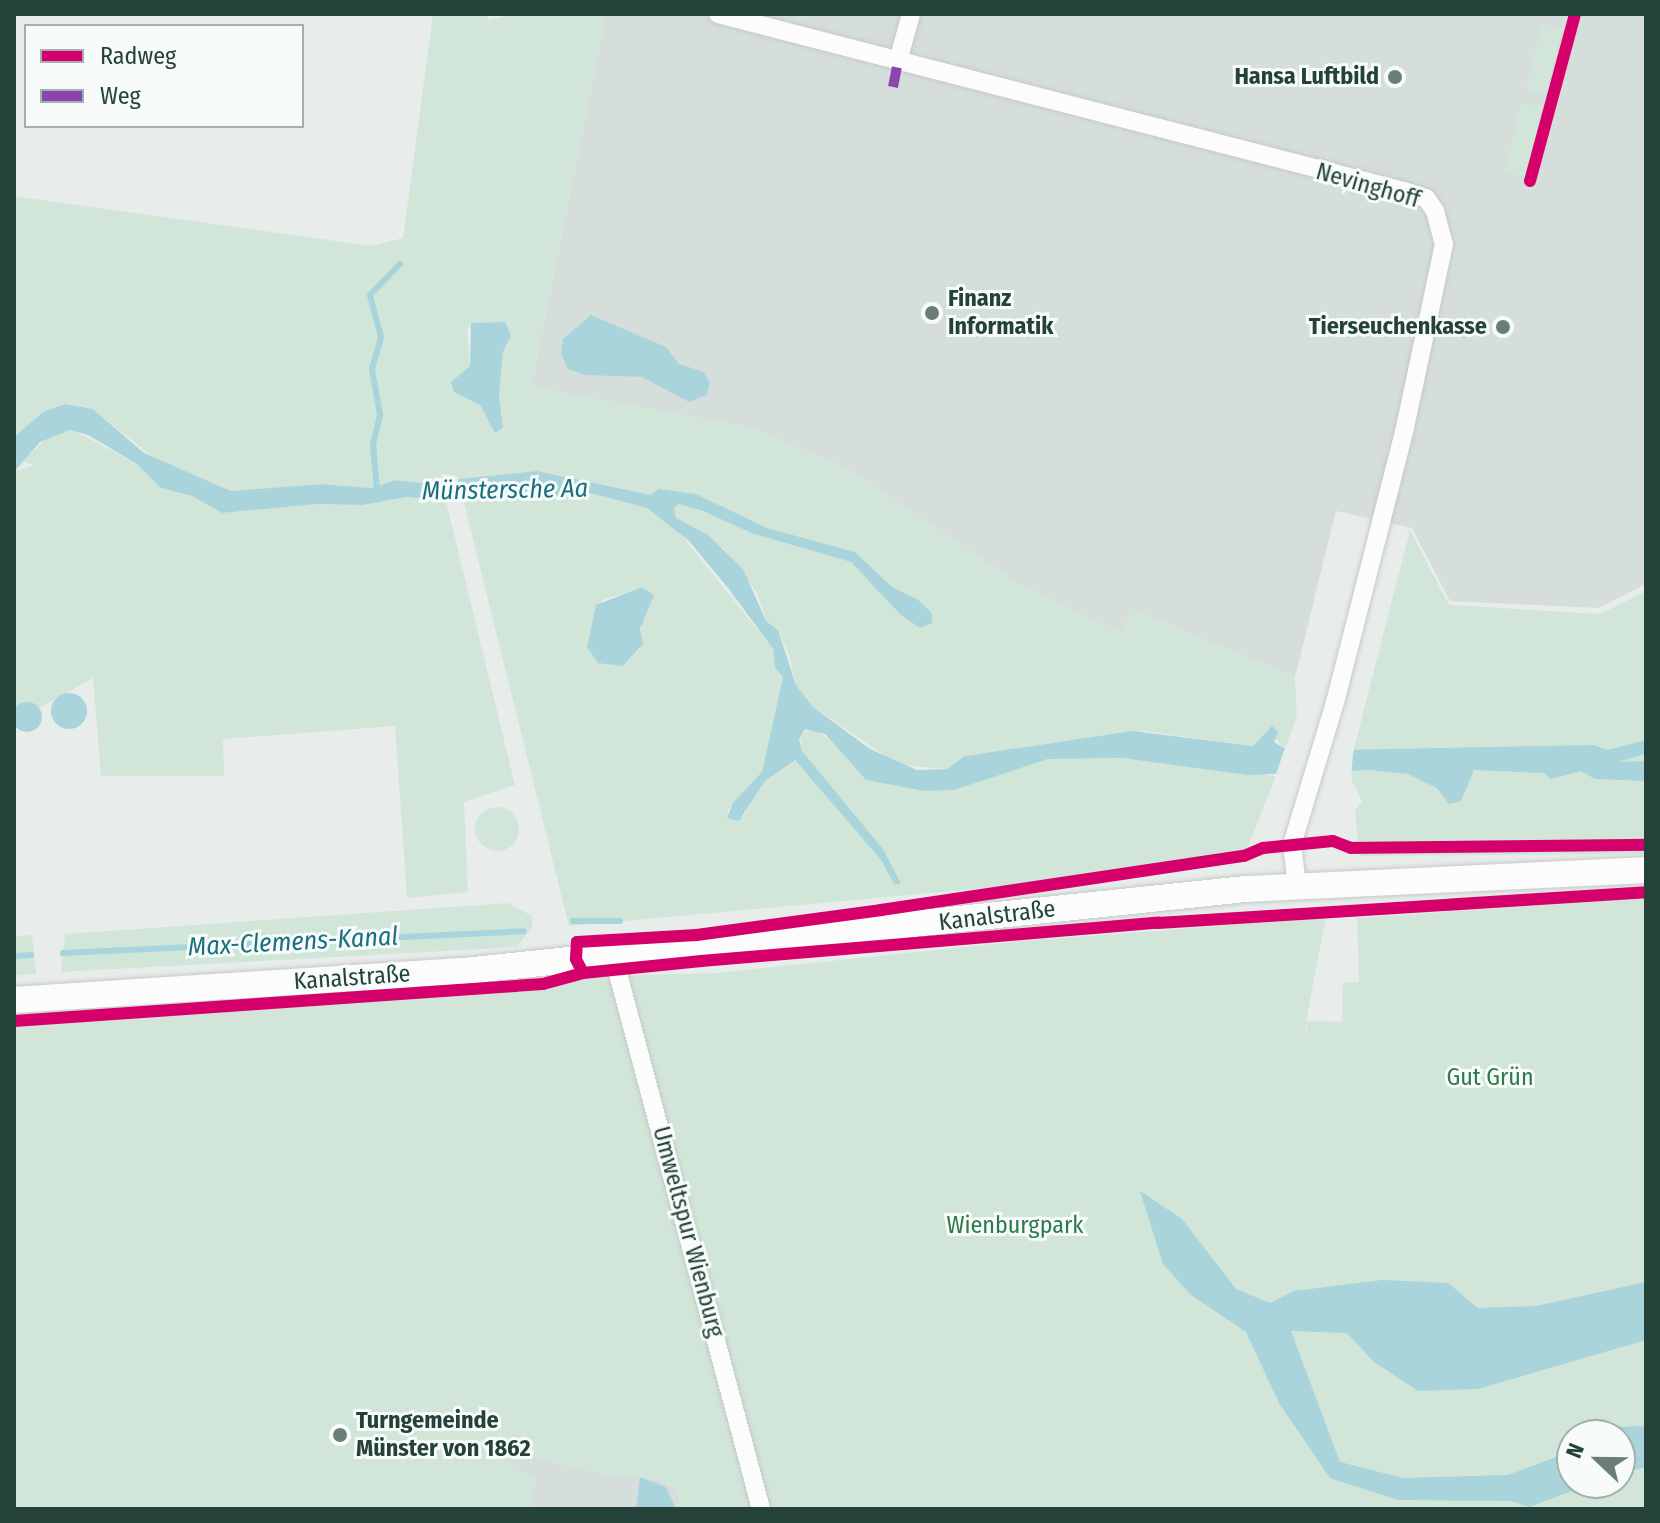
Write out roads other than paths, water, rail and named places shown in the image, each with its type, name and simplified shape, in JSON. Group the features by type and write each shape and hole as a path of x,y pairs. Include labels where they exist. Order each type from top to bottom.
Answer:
{"main road":[{"name":"Kanalstraße","path":"14,1000 464,971 1297,885 1646,870"}],"street":[{"name":"Nevinghoff","path":"718,14 1404,191 1426,198 1435,211 1444,244 1404,432 1331,716 1292,845 1297,885"},
{"path":"898,61 911,14"},
{"name":"Umweltspur Wienburg","path":"613,955 761,1509"}],"water":[{"path":"591,315 666,347 679,364 704,372 710,383 707,395 689,402 642,377 586,375 568,369 561,354 563,339"},
{"path":"505,322 511,335 503,352 499,396 503,428 495,433 480,405 454,392 451,382 470,366 471,323"},
{"name":"Münstersche Aa","path":"66,404 93,409 144,453 231,491 321,484 371,488 396,480 422,483 537,471 651,495 659,489 696,494 767,528 855,552 892,587 917,599 932,613 932,623 920,628 901,615 851,562 751,533 703,511 679,504 674,508 676,518 708,535 743,569 766,621 778,630 796,685 813,707 870,749 917,770 947,769 965,756 1133,731 1253,746 1272,726 1278,732 1274,742 1289,751 1594,745 1608,750 1646,740 1646,754 1617,762 1646,761 1646,781 1595,779 1581,771 1551,779 1544,773 1474,770 1461,801 1449,804 1437,788 1408,774 1369,770 1248,775 1123,758 1048,759 954,790 924,791 866,780 825,734 805,729 799,739 802,751 883,849 901,884 894,884 881,860 795,760 765,781 739,821 727,818 733,803 762,772 783,677 775,668 773,649 728,588 689,541 647,508 594,494 446,501 406,497 363,505 318,504 222,513 192,496 161,488 137,464 88,435 70,430 40,442 14,472 14,437 43,412"},
{"path":"642,587 654,595 640,629 643,644 623,666 598,663 587,647 596,605"},
{"path":"69,693 81,699 87,711 81,723 69,729 57,723 51,711 57,699"},
{"path":"27,702 38,706 42,717 38,728 27,732 16,728 12,717 16,706"},
{"path":"1140,1191 1182,1219 1236,1289 1270,1303 1294,1291 1382,1280 1448,1283 1478,1308 1536,1306 1646,1282 1646,1340 1478,1389 1418,1391 1374,1362 1347,1333 1291,1331 1340,1462 1403,1478 1508,1475 1556,1457 1556,1497 1529,1507 1511,1501 1398,1500 1330,1478 1279,1403 1246,1332 1191,1295 1163,1264"},
{"path":"1636,1426 1646,1426 1646,1467 1636,1470"},
{"path":"640,1477 666,1487 676,1509 636,1509"}],"waterway":[{"path":"377,491 373,444 380,415 372,369 381,337 370,295 400,264"},
{"name":"Max-Clemens-Kanal","path":"573,921 620,921"},
{"name":"Max-Clemens-Kanal","path":"63,953 523,931"},
{"name":"Max-Clemens-Kanal","path":"14,956 31,955"}],"place":[{"name":"Hansa Luftbild","path":"1395,77"},
{"name":"Finanz Informatik","path":"932,313"},
{"name":"Tierseuchenkasse","path":"1503,327"},
{"name":"Turngemeinde Münster von 1862","path":"340,1435"}],"park label":[{"name":"Gut Grün","path":"1490,1078"},
{"name":"Wienburgpark","path":"1015,1226"}]}
